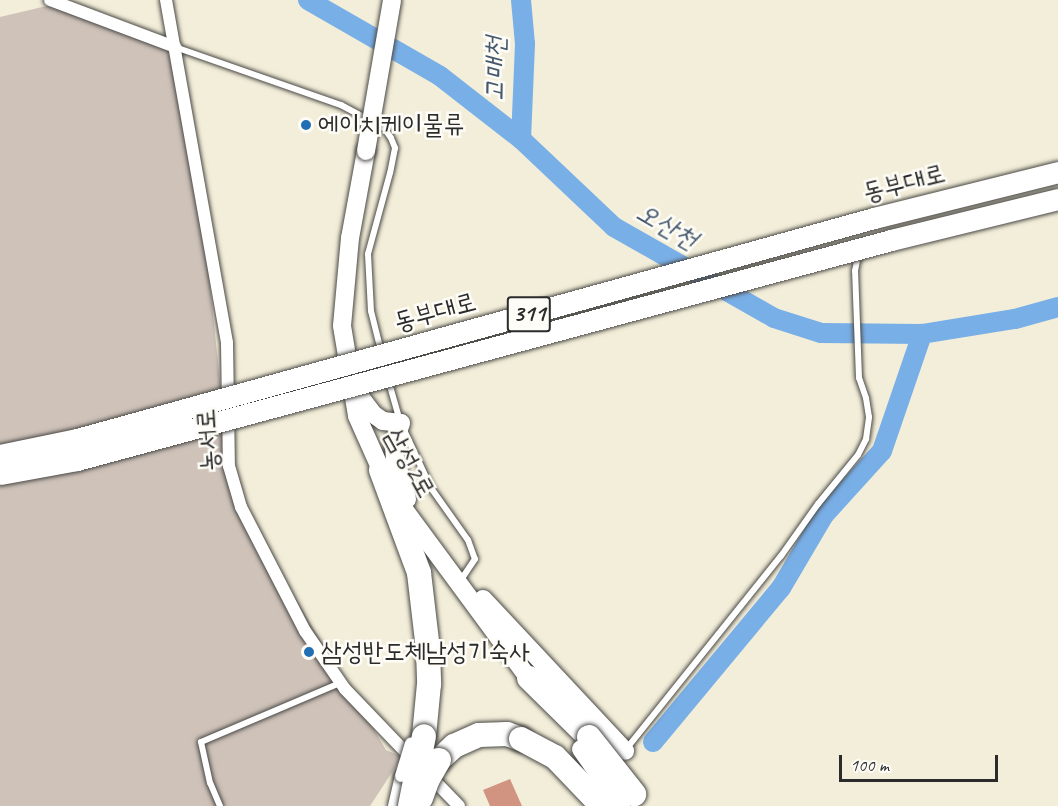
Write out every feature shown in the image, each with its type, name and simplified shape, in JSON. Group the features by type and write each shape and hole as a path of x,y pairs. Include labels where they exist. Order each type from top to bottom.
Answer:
{"highway":[{"name":"동부대로","path":"0,455 77,439 874,218 1058,172"},
{"name":"동부대로","path":"0,474 77,460 879,243 1058,199"},
{"path":"381,470 419,573 428,650 427,712 417,739 410,806"},
{"path":"529,678 633,802"},
{"path":"420,806 428,779 440,760 454,746 479,735 507,734 555,757 602,806"}],"main road":[{"name":"삼성2로","path":"392,0 344,287 342,326 357,416 381,470 398,501 529,678"},
{"path":"350,381 373,414 383,421 401,423 394,445 395,458 422,533 625,751"}],"street":[{"path":"50,0 173,41"},
{"name":"농서로","path":"166,0 227,343 229,466 241,507 274,575 305,631 340,682 390,738 459,806"},
{"path":"394,806 401,776 417,739"}],"lane":[{"path":"173,41 341,105 384,128 391,138 395,148 368,254 371,311 401,423 431,488 468,540 475,559 463,577"},
{"path":"863,229 867,207"},
{"path":"625,751 774,566 818,504 858,455 866,439 869,417 859,368 855,272 861,239"},
{"path":"220,806 210,783 201,742 340,682"}],"shaded area":[{"path":"55,4 168,50 203,219 228,458 256,532 386,750 402,757 370,806 0,806 0,17"}],"building":[{"path":"510,779 522,806 490,806 483,790"}],"waterway":[{"name":"오산천","path":"308,0 440,76 521,139 614,227 774,318 821,333 922,334 1015,319 1058,307"},
{"name":"고매천","path":"521,0 525,44 521,139"},
{"path":"653,742 781,588 824,515 882,451 922,334"}],"place":[{"name":"에이치케이물류","path":"306,125"},
{"name":"삼성반도체남성기숙사","path":"309,652"}]}
